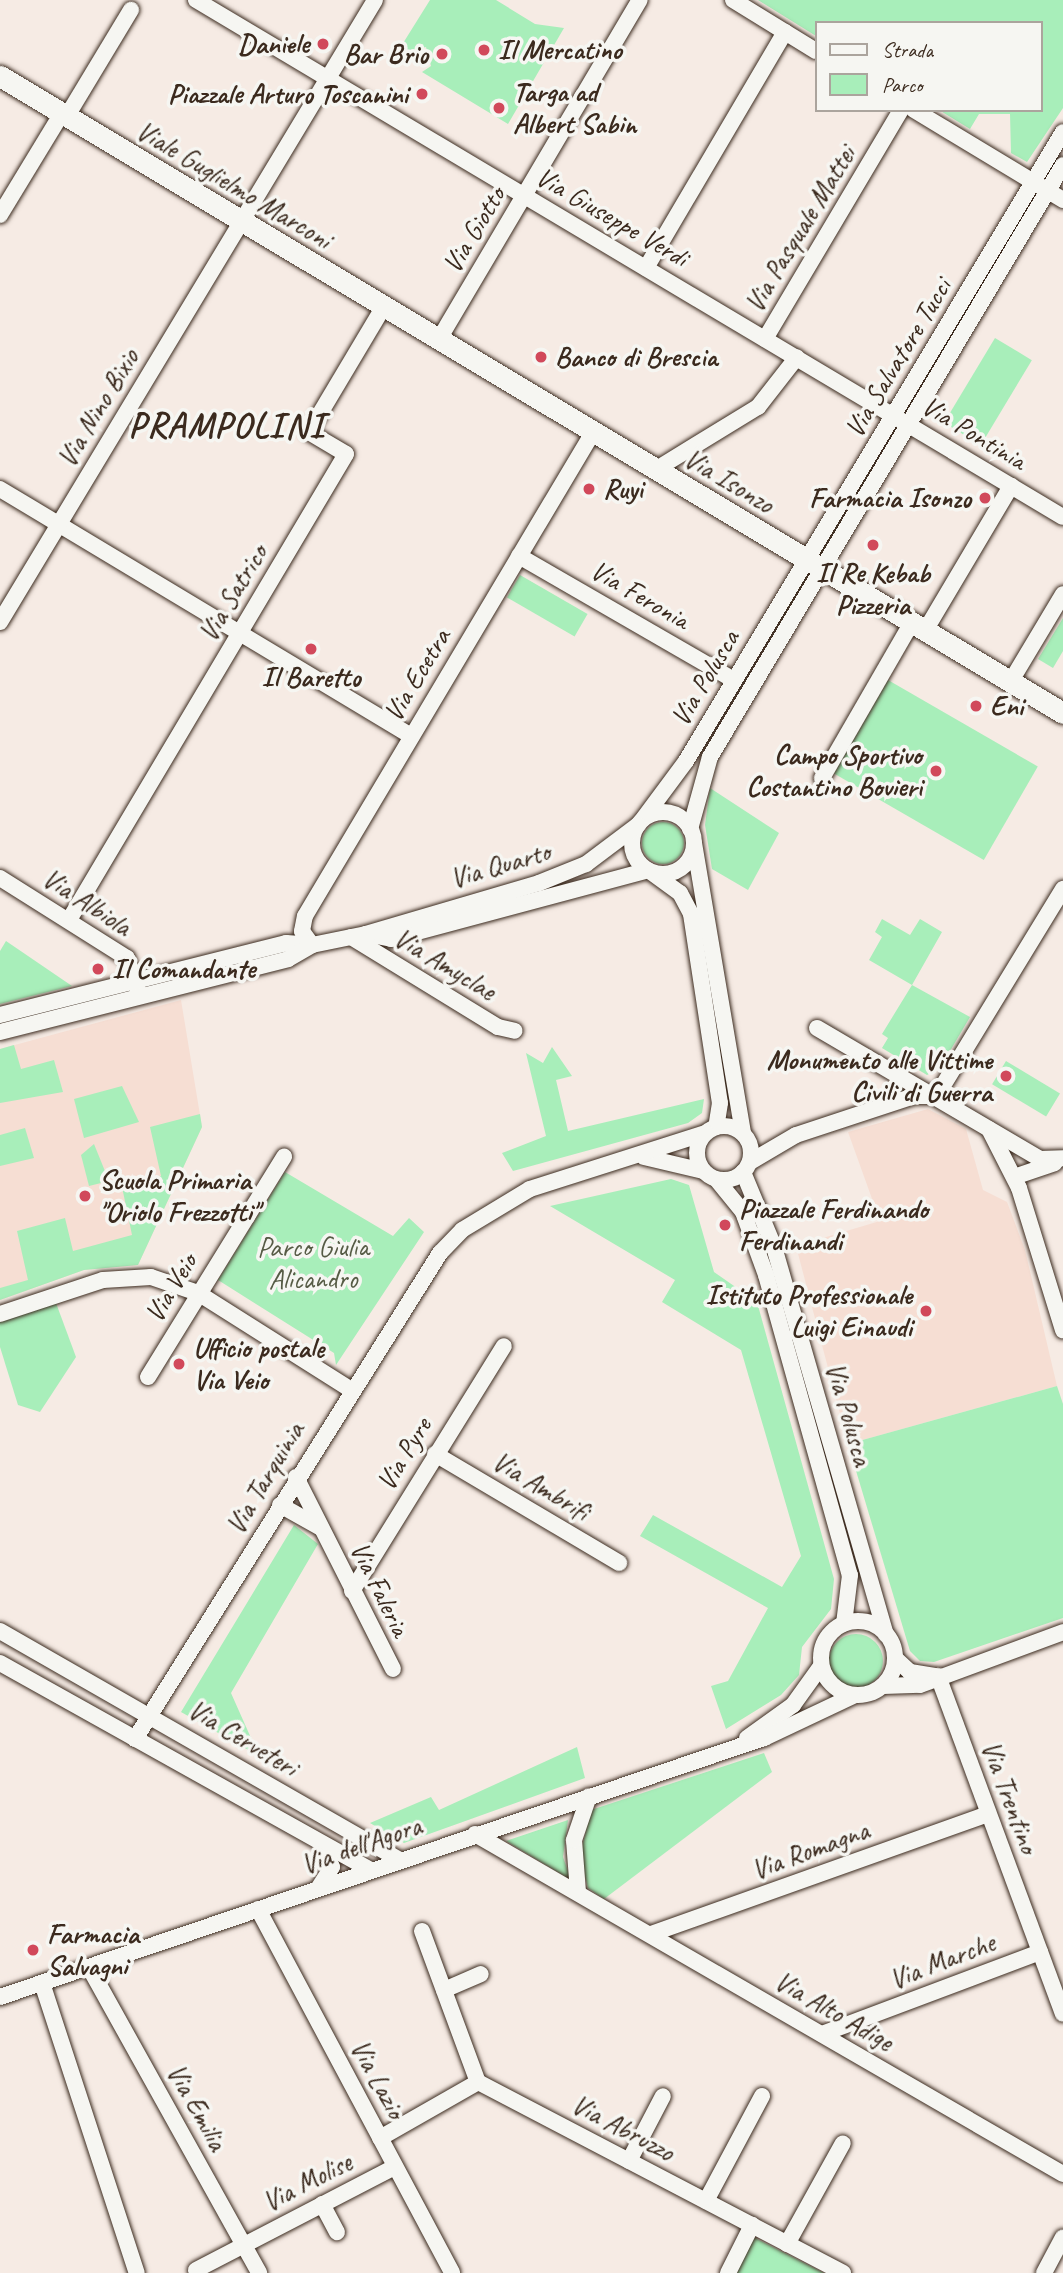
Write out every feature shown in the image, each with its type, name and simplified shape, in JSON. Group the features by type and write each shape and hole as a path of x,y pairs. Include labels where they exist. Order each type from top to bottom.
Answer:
{"main road":[{"name":"Viale Guglielmo Marconi","path":"0,76 438,341"},
{"name":"Via Isonzo","path":"438,341 1063,713"}],"street":[{"name":"Via Giuseppe Verdi","path":"196,0 901,419"},
{"name":"Via Nino Bixio","path":"0,622 375,0"},
{"name":"Via Giotto","path":"438,341 640,0"},
{"path":"733,0 814,50"},
{"path":"0,215 135,3"},
{"path":"646,268 785,32"},
{"name":"Via Pasquale Mattei","path":"765,339 900,112"},
{"path":"917,112 1063,200"},
{"name":"Via Salvatore Tucci","path":"814,564 901,419 1063,132"},
{"name":"Via Salvatore Tucci","path":"901,419 1063,165"},
{"name":"Via Satrico","path":"69,920 346,454 309,432 383,308"},
{"path":"655,470 758,407 797,357"},
{"name":"Via Pontinia","path":"901,419 1063,517"},
{"name":"Via Ecetra","path":"312,945 302,931 305,916 592,433"},
{"path":"822,778 1011,486"},
{"path":"0,489 411,736"},
{"name":"Via Feronia","path":"519,556 734,680"},
{"name":"Via Polusca","path":"640,822 814,564"},
{"name":"Via Polusca","path":"814,564 706,764 692,836 745,1137 747,1167 774,1247 886,1634"},
{"path":"1011,681 1063,594"},
{"path":"650,871 680,869 692,836 669,813 640,822 632,845 650,871 680,893 691,914 720,1103 711,1130 696,1156 703,1171"},
{"name":"Via Quarto","path":"0,1016 136,979 286,943 312,945 358,936 573,871 640,822"},
{"name":"Via Quarto","path":"358,936 391,939 650,871"},
{"name":"Via Albiola","path":"0,878 127,958 136,979"},
{"path":"936,1097 1063,889"},
{"name":"Via Amyclae","path":"358,936 498,1027 515,1031"},
{"name":"Via Quarto","path":"0,1032 288,959 312,945"},
{"path":"136,979 139,996"},
{"path":"817,1028 989,1129 1060,1161"},
{"path":"717,1180 747,1167 796,1135 914,1096 936,1097"},
{"path":"989,1129 1014,1177 1063,1331"},
{"path":"711,1130 745,1137 796,1135"},
{"name":"Via Tarquinia","path":"150,1714 414,1286 462,1230 530,1189 644,1157 711,1130"},
{"name":"Via Veio","path":"148,1377 284,1157"},
{"name":"Via Tarquinia","path":"644,1157 703,1171"},
{"path":"1014,1177 1060,1161"},
{"name":"Via Polusca","path":"703,1171 717,1180 751,1229 770,1288 850,1575 844,1624"},
{"path":"0,1314 119,1276 165,1280 198,1293 350,1389"},
{"name":"Via Pyre","path":"352,1591 504,1346"},
{"name":"Via Ambrifi","path":"435,1454 619,1563"},
{"name":"Via Faleria","path":"296,1477 393,1669"},
{"name":"Via Faleria","path":"279,1505 323,1529"},
{"path":"844,1624 867,1622 886,1634 895,1658 910,1672 938,1676"},
{"name":"Via dell'Agora","path":"740,1743 806,1692 821,1666 825,1641 844,1624"},
{"name":"Via Cerveteri","path":"0,1632 77,1671 400,1860"},
{"name":"Via dell'Agora","path":"0,1997 817,1716 853,1696 883,1686 920,1685 938,1676 1063,1632"},
{"path":"883,1686 895,1658"},
{"name":"Via Cerveteri","path":"0,1663 323,1847 370,1870"},
{"path":"821,1666 832,1686 853,1696"},
{"path":"62,1696 77,1671"},
{"name":"Via Trentino","path":"938,1676 1063,2014"},
{"path":"806,1692 817,1716"},
{"name":"Via Cerveteri","path":"135,1739 150,1714"},
{"path":"578,1892 573,1840 589,1796"},
{"name":"Via Cerveteri","path":"295,1829 309,1808"},
{"name":"Via Romagna","path":"651,1934 988,1814"},
{"name":"Via Alto Adige","path":"475,1834 1063,2174"},
{"path":"317,1889 331,1876 323,1847"},
{"name":"Via Lazio","path":"258,1909 452,2273"},
{"path":"380,2138 478,2082 422,1931"},
{"name":"Via Marche","path":"822,2034 1040,1952"},
{"name":"Via Emilia","path":"89,1967 259,2273"},
{"path":"444,1990 481,1973"},
{"path":"42,1983 137,2273"},
{"name":"Via Abruzzo","path":"478,2082 843,2273"},
{"path":"629,2161 663,2096"},
{"path":"706,2201 762,2096"},
{"path":"787,2244 843,2143"},
{"name":"Via Molise","path":"196,2270 395,2166"},
{"path":"322,2204 337,2232"},
{"path":"728,2273 752,2225"},
{"path":"1044,2273 1063,2238"}],"shaded area":[{"name":"Scuola Primaria \"Oriolo Frezzotti\"","path":"181,1000 202,1127 138,1265 84,1270 0,1300 0,1049"},
{"name":"Istituto Professionale Luigi Einaudi","path":"928,1109 966,1129 983,1190 1007,1202 1025,1250 1057,1386 848,1444 796,1246 880,1221 848,1132"}],"green space":[{"path":"430,0 496,0 535,24 564,28 508,124 422,72 431,66 426,47 395,56"},
{"path":"758,0 1063,0 1063,108 1027,162 1011,153 1010,114 979,114 970,129 942,112 1042,112 1042,21 814,21 814,35"},
{"path":"995,338 1032,360 981,445 944,423"},
{"path":"520,575 588,614 575,637 507,598"},
{"path":"1063,618 1063,651 1053,668 1038,659"},
{"name":"Campo Sportivo Costantino Bovieri","path":"888,680 1038,766 984,860 834,774"},
{"path":"710,788 779,833 748,890 712,869 705,825"},
{"path":"663,822 678,828 684,843 678,858 663,864 648,858 642,843 648,828"},
{"path":"882,919 910,935 920,919 942,932 912,985 869,960 882,937 875,932"},
{"path":"6,941 72,986 0,1004 0,951"},
{"path":"912,985 970,1017 940,1068 927,1075 882,1048 888,1038 882,1034"},
{"path":"14,1045 21,1069 54,1060 63,1092 0,1103 0,1049"},
{"path":"552,1047 572,1076 556,1080 568,1131 704,1099 702,1113 688,1123 513,1171 502,1153 546,1136 526,1053 543,1063"},
{"path":"1006,1061 1060,1093 1046,1117 992,1084"},
{"path":"122,1086 139,1122 84,1138 74,1099"},
{"path":"200,1114 202,1127 138,1265 84,1270 0,1300 0,1288 28,1280 17,1231 65,1218 73,1251 132,1235 122,1187 161,1176 150,1127"},
{"path":"25,1128 34,1158 0,1166 0,1135"},
{"path":"94,1144 109,1181 89,1186 81,1155"},
{"name":"Parco Giulia Alicandro","path":"285,1172 393,1236 409,1218 424,1232 336,1365 334,1353 218,1280"},
{"path":"671,1179 689,1185 714,1272 757,1302 834,1579 831,1609 802,1647 799,1675 781,1695 726,1729 711,1686 728,1681 768,1608 640,1536 653,1515 782,1587 801,1556 741,1350 662,1302 675,1280 550,1206"},
{"path":"56,1303 76,1357 40,1412 18,1405 0,1347 0,1322"},
{"path":"1057,1386 1063,1404 1063,1618 934,1662 920,1661 910,1651 848,1444"},
{"path":"294,1525 318,1544 231,1693 259,1756 181,1712"},
{"path":"856,1634 875,1642 883,1661 875,1680 856,1688 837,1680 829,1661 837,1642"},
{"path":"577,1747 585,1778 404,1843 370,1823 431,1797 439,1810"},
{"path":"764,1753 772,1772 604,1899 588,1888 580,1856 591,1810"},
{"path":"568,1820 563,1857 571,1880 506,1841"},
{"path":"751,2236 824,2273 732,2273"}],"place":[{"name":"Daniele","path":"323,44"},
{"name":"Il Mercatino","path":"484,50"},
{"name":"Bar Brio","path":"442,54"},
{"name":"Piazzale Arturo Toscanini","path":"422,94"},
{"name":"Targa ad Albert Sabin","path":"499,108"},
{"name":"Banco di Brescia","path":"541,357"},
{"name":"Ruyi","path":"589,489"},
{"name":"Farmacia Isonzo","path":"985,498"},
{"name":"Il Re Kebab Pizzeria","path":"873,545"},
{"name":"Il Baretto","path":"311,649"},
{"name":"Eni","path":"976,706"},
{"name":"Campo Sportivo Costantino Bovieri","path":"936,771"},
{"name":"Il Comandante","path":"98,969"},
{"name":"Monumento alle Vittime Civili di Guerra","path":"1006,1076"},
{"name":"Scuola Primaria \"Oriolo Frezzotti\"","path":"85,1196"},
{"name":"Piazzale Ferdinando Ferdinandi","path":"725,1225"},
{"name":"Istituto Professionale Luigi Einaudi","path":"926,1311"},
{"name":"Ufficio postale Via Veio","path":"179,1364"},
{"name":"Farmacia Salvagni","path":"33,1950"}],"district":[{"name":"PRAMPOLINI","path":"227,426"}]}
